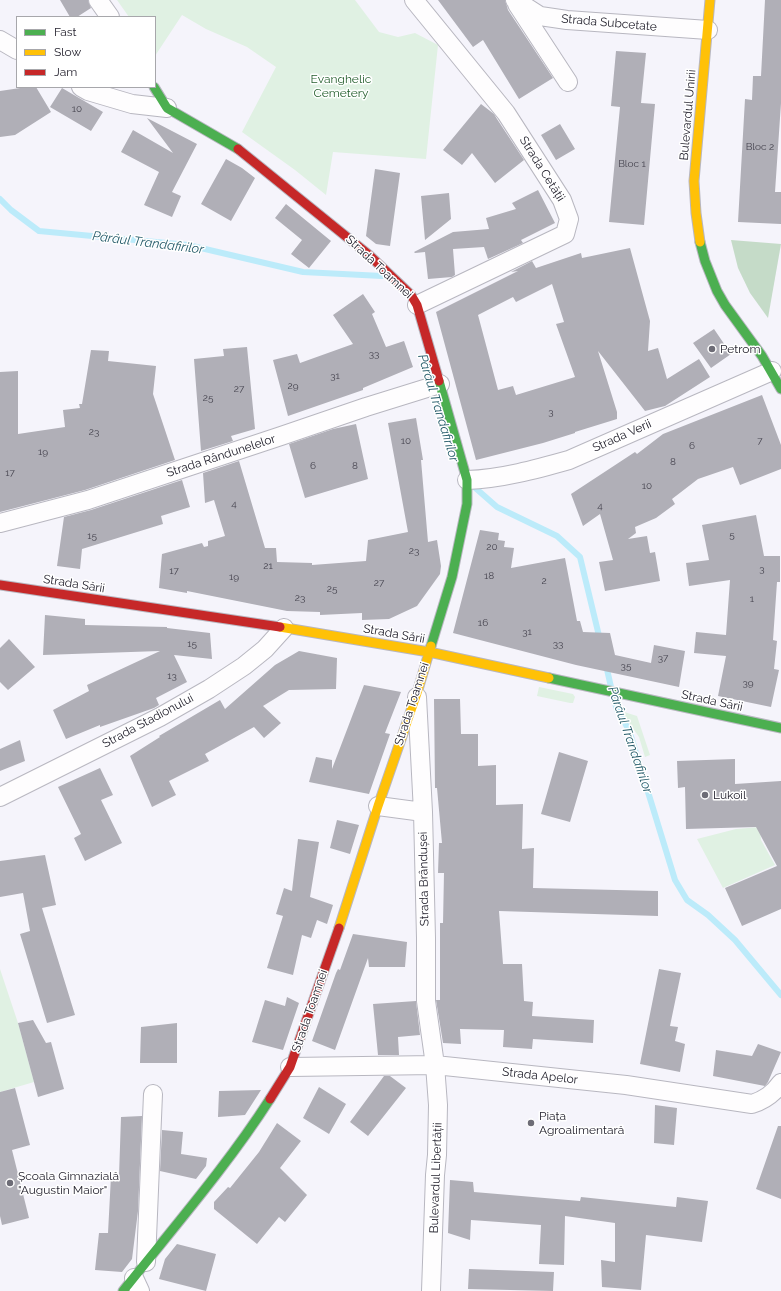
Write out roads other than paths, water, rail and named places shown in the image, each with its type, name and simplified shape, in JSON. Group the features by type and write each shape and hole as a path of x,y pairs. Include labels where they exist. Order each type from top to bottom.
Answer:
{"street":[{"path":"98,0 109,16"},
{"name":"Strada Cetății","path":"414,0 506,113 562,200 568,219 565,234 417,305"},
{"name":"Strada Subcetate","path":"515,0 540,16 567,20 708,30"},
{"name":"Strada Subcetate","path":"515,0 568,82"},
{"name":"Bulevardul Unirii","path":"710,0 694,181 694,199 698,232 706,265 721,298 772,371"},
{"path":"0,40 16,49"},
{"path":"83,88 88,91 132,104 167,108"},
{"name":"Strada Toamnei","path":"133,1287 146,1262 197,1199 253,1125 290,1067 341,922 378,806 417,693 452,577 468,504 467,480 432,386 417,305 411,294 369,255 241,151 167,108 155,88"},
{"path":"772,371 781,389"},
{"name":"Strada Verii","path":"467,480 478,480 538,469 569,460 772,371"},
{"name":"Strada Rândunelelor","path":"0,523 88,500 432,386"},
{"name":"Strada Sării","path":"0,585 284,628 429,652 781,728"},
{"name":"Strada Stadionului","path":"0,796 160,717 244,666 260,654 284,628"},
{"name":"Strada Brândușei","path":"417,693 423,812 426,1001 435,1065"},
{"path":"378,806 423,812"},
{"name":"Strada Apelor","path":"290,1067 435,1065 626,1086 752,1104 763,1100 774,1093 781,1084"},
{"name":"Bulevardul Libertății","path":"431,1291 438,1105 435,1065"},
{"path":"146,1262 153,1094"}],"waterway":[{"name":"Pârâul Trandafirilor","path":"0,199 11,210 39,231 188,245 303,272 382,276"},
{"name":"Pârâul Trandafirilor","path":"472,485 497,507 557,536 580,557 600,640"},
{"name":"Pârâul Trandafirilor","path":"606,665 611,687"},
{"name":"Pârâul Trandafirilor","path":"613,696 617,710 629,730 675,880 687,900 708,915 735,940 781,995"}],"place":[{"name":"Petrom","path":"712,349"},
{"name":"Lukoil","path":"705,795"},
{"name":"Piața Agroalimentară","path":"531,1123"},
{"name":"Școala Gimnazială \"Augustin Maior\"","path":"10,1183"}],"park label":[{"name":"Evanghelic Cemetery","path":"341,86"}]}
